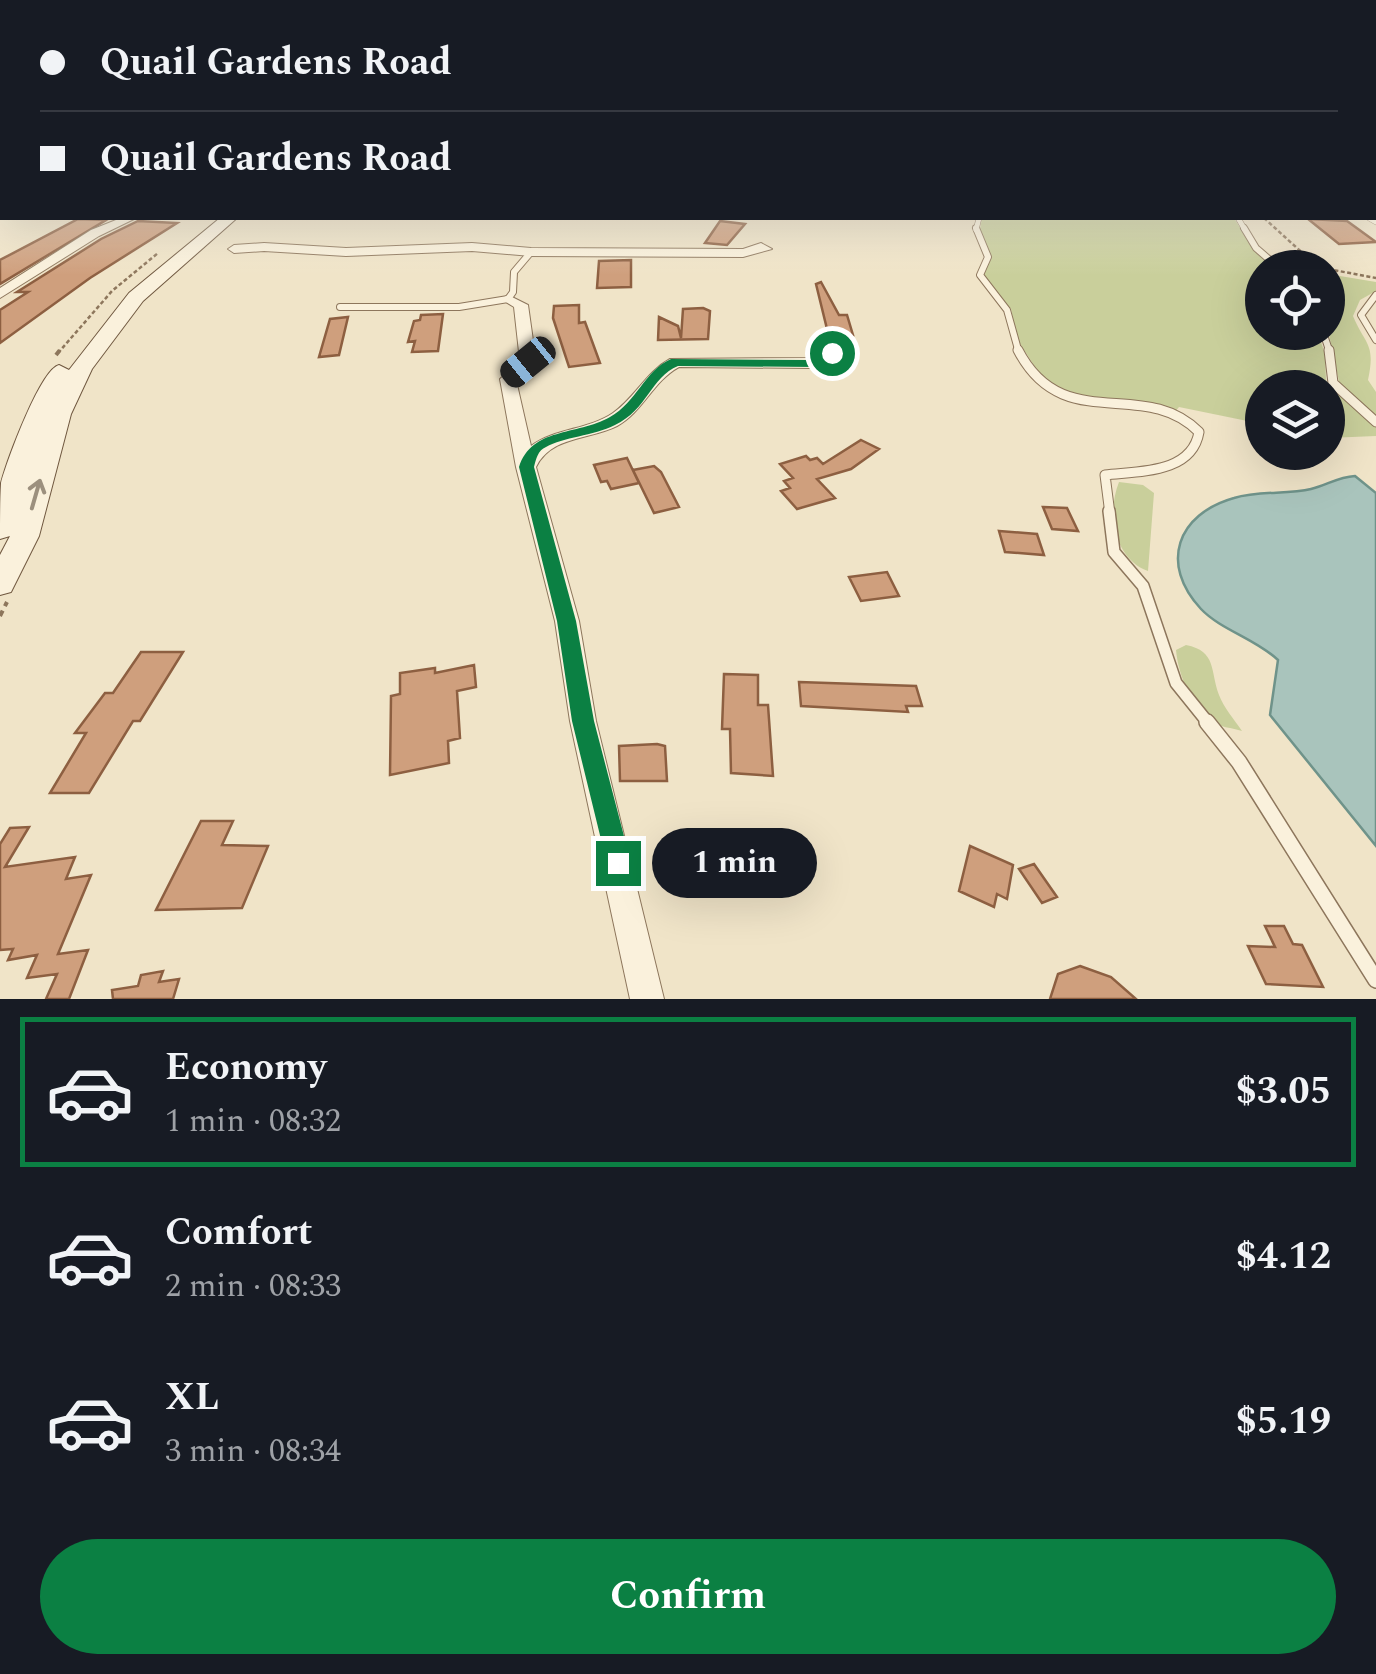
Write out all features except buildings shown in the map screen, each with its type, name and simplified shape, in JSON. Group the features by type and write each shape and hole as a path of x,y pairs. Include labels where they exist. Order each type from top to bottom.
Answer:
{"main road":[{"path":"0,529 43,405 74,349 136,279 212,220"},
{"path":"0,584 24,536 65,399 86,360 111,320 142,288 226,220"}],"street":[{"path":"0,294 94,233 125,220"},
{"path":"234,249 346,252 472,246 530,252 743,253 766,249 761,247"},
{"path":"508,299 521,305 528,362 508,378 526,467 567,621 583,721 647,999"},
{"path":"526,467 531,452 540,443 583,434 626,413 636,405 660,368 676,362 814,364 832,361 832,353"}],"lane":[{"path":"978,220 974,227 976,236 988,257 979,273 1010,314 1010,332 1034,376 1053,392 1174,414 1191,420 1199,432 1197,444 1172,467 1106,475 1107,516 1114,552 1143,586 1176,684 1239,762 1376,980"},
{"path":"1239,220 1258,250"},
{"path":"340,307 460,307 508,299 513,292 510,284 514,272 530,252"},
{"path":"1376,294 1368,300 1361,315 1376,340"},
{"path":"1329,350 1332,383 1376,422"}],"path":[{"path":"1266,220 1299,250"},
{"path":"1345,272 1376,278"}],"green space":[{"path":"982,220 1235,220 1256,250 1245,250 1245,350 1324,350 1326,370 1245,370 1245,421 1179,407 1175,412 1076,396 1044,381 1017,339 1011,309 983,277 991,255 979,235"},
{"path":"1345,277 1376,282 1376,291 1360,300 1353,316 1370,351 1368,380 1376,392 1376,418 1345,390 1345,370 1337,370 1332,350 1345,350"},
{"path":"1345,398 1376,426 1376,436 1345,437"},
{"path":"1119,482 1143,485 1154,493 1148,571 1128,557 1116,534 1113,508"},
{"path":"1186,645 1208,657 1221,700 1242,731 1214,723 1192,698 1176,650"}],"water":[{"path":"1355,476 1376,493 1376,846 1270,715 1278,660 1201,609 1180,575 1178,558 1187,528 1214,506 1234,498 1302,491"}],"route":[{"path":"618,863 583,721 567,621 526,467 531,452 540,443 583,434 615,420 636,405 660,368 676,362 814,364 832,361 832,353"}]}
